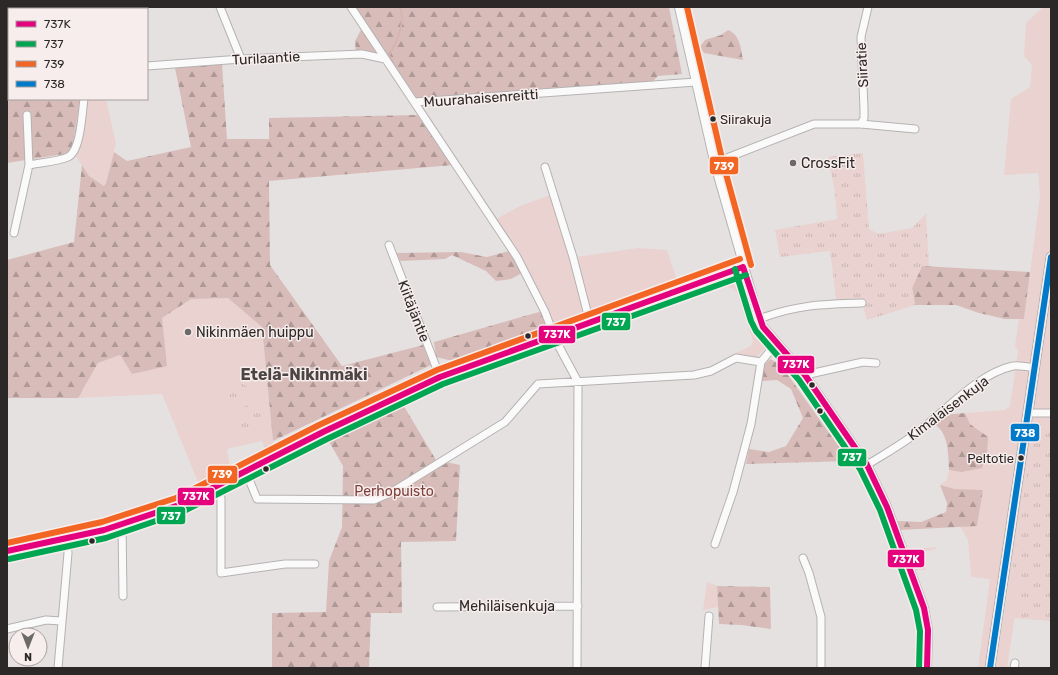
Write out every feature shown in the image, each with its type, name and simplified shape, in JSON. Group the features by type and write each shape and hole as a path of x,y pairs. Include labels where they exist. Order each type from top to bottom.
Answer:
{"main road":[{"path":"990,668 1051,257"}],"street":[{"path":"220,7 241,59"},
{"name":"Muurahaisenreitti","path":"351,7 415,102 661,86 696,82"},
{"path":"678,7 714,163 759,319 763,327 804,375 867,465 887,507 924,608 928,630 927,668"},
{"name":"Siiratie","path":"861,124 864,118 861,37 868,7"},
{"name":"Turilaantie","path":"148,66 241,59 362,54 385,59"},
{"path":"29,165 68,157 74,152 77,145 84,100"},
{"path":"415,102 517,257 578,382 577,668"},
{"path":"14,233 29,165 27,115"},
{"path":"714,163 814,124 861,124 915,129"},
{"path":"545,167 573,257 590,323"},
{"name":"Kiitäjäntie","path":"389,245 440,377"},
{"path":"7,551 67,539 122,525 185,503 323,432 440,377 743,267"},
{"path":"759,319 783,310 804,306 862,303"},
{"path":"715,544 733,492 751,424 761,362 770,352 779,346"},
{"path":"246,472 257,499 374,500 392,492 505,422 538,384 694,375 710,371 736,358 761,362"},
{"path":"804,375 863,362 876,363"},
{"name":"Kimalaisenkuja","path":"867,465 922,428 946,406 984,379 1001,370 1015,366 1034,368"},
{"path":"1028,413 1051,413"},
{"path":"219,485 221,499 221,573 285,564 315,564"},
{"path":"122,525 123,596"},
{"path":"58,668 68,553 67,539"},
{"path":"803,558 809,573 821,617 821,668"},
{"name":"Mehiläisenkuja","path":"437,607 578,606"},
{"path":"705,668 709,616"},
{"path":"7,629 46,620 61,620"}],"green space":[{"path":"354,7 669,7 682,74 658,76 652,82 417,99"},
{"path":"1043,7 1051,7 1051,417 1047,417 1033,432 1012,570 1020,582 1007,668 996,668 1009,581 999,579 985,668 978,668 990,579 971,577 968,540 960,526 977,526 983,491 955,489 940,485 947,480 949,470 961,472 988,437 970,424 965,413 1005,410 1010,406 1018,351 1015,346 1019,319 1024,319 1040,195 1038,173 1004,175 1011,99 1030,87 1032,65 1024,56 1026,23"},
{"path":"362,28 378,52 375,56 356,54 355,41"},
{"path":"728,30 735,35 741,47 743,60 704,53 700,47 705,40 721,35"},
{"path":"222,64 227,139 269,139 269,118 417,115 453,165 269,181 270,265 342,366 423,345 431,365 273,441 262,327 228,298 191,299 162,318 167,366 132,374 120,355 98,363 78,398 7,398 7,260 74,242 82,165 89,176 104,186 114,152 127,161 191,147 175,68"},
{"path":"7,87 8,100 80,100 72,150 64,154 7,163"},
{"path":"80,100 106,100 116,144 104,186 89,176 72,150"},
{"path":"863,153 869,229 879,234 912,228 926,214 929,266 922,266 912,288 915,305 867,320 862,303 837,304 830,251 780,257 775,230 837,219 835,192 828,157"},
{"path":"550,195 576,257 638,248 667,250 679,286 595,316 590,314 552,327 494,220 520,206"},
{"path":"513,250 524,272 511,279 496,281 486,271 452,255 445,259 400,261 397,253 461,252 487,257"},
{"path":"922,266 1030,272 1024,319 1005,319 979,313 956,305 915,305 912,288"},
{"path":"731,280 736,281 738,286 744,286 759,330 759,337 766,347 754,360 736,358 734,354 751,346 753,341 737,293 726,287 719,287 711,288 682,299 681,295 712,284"},
{"path":"228,298 262,327 273,441 272,445 265,449 262,441 227,449 230,467 200,487 162,394 78,398 98,363 120,355 132,374 162,318 191,299"},
{"path":"539,312 545,312 552,327 457,362 436,357 434,342"},
{"path":"770,359 781,365 849,461 746,464 749,449 769,452 786,446 803,418 791,389 777,380 761,381 763,366"},
{"path":"235,381 244,384 250,390 242,400 233,404 230,400 230,385"},
{"name":"Perhopuisto","path":"402,403 436,460 460,465 456,541 401,542 402,613 371,613 369,668 272,668 272,613 326,612 329,561 342,527 343,466 328,440"},
{"path":"251,405 261,408 260,429 241,437 237,426 239,415 242,407"},
{"path":"965,413 970,424 988,437 987,455 982,468 961,472 949,470 947,445 943,433 935,424 943,415"},
{"path":"1051,417 1051,621 1014,618 1020,582 1012,570 1033,432 1040,419"},
{"path":"940,485 955,489 983,490 977,526 900,530 897,521 921,522 946,512 947,503"},
{"path":"937,547 934,550 923,551 925,570 915,570 907,550"},
{"path":"707,582 717,586 718,607 703,610"},
{"path":"717,586 770,587 771,629 719,624"}],"waterway":[{"path":"393,62 389,55 400,32 402,19 400,7"}],"transit line":[{"name":"739","path":"687,7 723,163 751,265"},
{"name":"738","path":"990,668 1051,257"},
{"name":"739","path":"7,543 102,522 176,498 319,425 437,370 740,259"},
{"name":"737K","path":"743,267 763,327 805,375 867,465 887,507 924,608 928,630 927,668"},
{"name":"737K","path":"7,551 104,530 179,505 323,432 440,377 743,267"},
{"name":"737","path":"735,269 751,321 756,331 799,380 860,469 880,510 916,610 920,631 919,668"},
{"name":"737","path":"9,559 106,538 182,512 327,439 443,384 746,275"}],"place":[{"name":"Siirakuja","path":"713,119"},
{"name":"CrossFit","path":"793,163"},
{"name":"Nikinmäen huippu","path":"188,332"},
{"name":"Peltotie","path":"1021,458"}],"district":[{"name":"Etelä-Nikinmäki","path":"304,374"}]}
